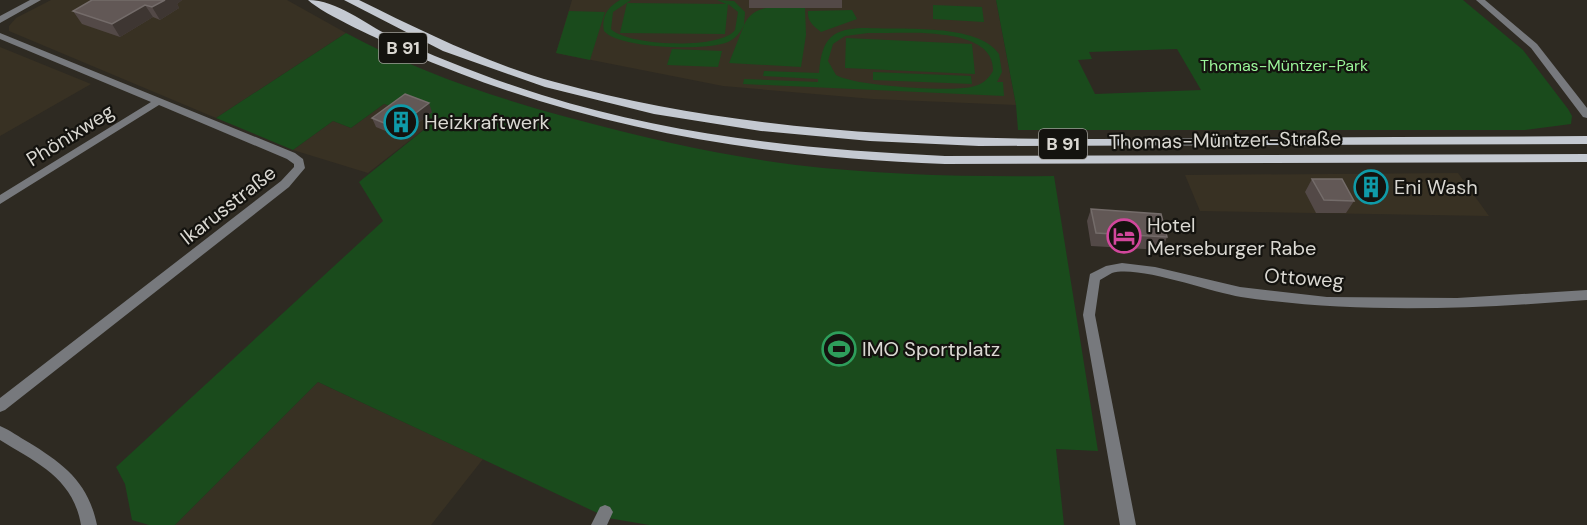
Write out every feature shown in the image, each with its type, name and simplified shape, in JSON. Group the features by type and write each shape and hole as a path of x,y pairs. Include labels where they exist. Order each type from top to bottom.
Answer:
{"main road":[{"name":"Thomas-Müntzer-Straße","path":"314,0 360,27 421,56 534,96 575,109 705,137 780,148 893,159 1069,162 1587,158"},
{"name":"Thomas-Müntzer-Straße","path":"350,0 398,25 508,70 590,94 714,120 845,137 1065,144 1587,140"}],"street":[{"path":"0,20 37,0"},
{"path":"1480,0 1534,46 1587,115"},
{"name":"Ikarusstraße","path":"0,36 291,156 299,162 300,168 285,184 242,219 0,405"},
{"name":"Phönixweg","path":"0,200 159,101"},
{"name":"Ottoweg","path":"1128,525 1089,315 1094,278 1112,268 1154,272 1244,293 1398,304 1464,305 1587,295"},
{"path":"0,432 69,479 88,511 89,525"}],"shaded area":[{"path":"51,0 287,0 346,33 216,118 9,31 9,26 16,18"},
{"path":"572,0 996,0 1016,105 873,99 723,86 556,53"},
{"path":"0,47 91,84 0,136"},
{"path":"384,104 400,109 432,112 427,116 437,119 368,173 293,150 333,121 351,128"},
{"path":"1458,173 1489,216 1200,211 1185,175"},
{"path":"318,382 483,459 431,525 175,525"}],"green space":[{"path":"620,0 631,0 613,12 611,29 620,35 635,39 674,43 712,41 735,30 738,12 728,4 725,34 620,33 627,3 726,4 717,0 734,1 745,12 744,25 733,39 717,45 663,47 627,42 604,31 606,12"},
{"name":"Thomas-Müntzer-Park","path":"996,0 1463,0 1523,50 1572,116 1571,124 1525,130 1018,130 1016,105","holes":["1177,49 1201,90 1095,94 1078,60 1092,59 1089,52"]},
{"path":"933,5 982,7 984,22 933,19"},
{"path":"805,8 806,35 801,67 729,63 749,17 762,9"},
{"path":"852,10 857,19 821,32 808,18 808,11"},
{"path":"569,11 605,12 590,60 556,53"},
{"path":"855,28 938,30 974,37 989,44 999,54 1002,72 997,82 1003,82 1004,96 743,84 744,79 818,82 818,79 763,76 764,71 819,73 826,43 837,33","holes":["868,33 922,33 963,39 979,45 990,56 993,71 981,83 960,88 881,85 836,75 828,61 833,44 845,36"]},
{"path":"346,33 429,72 486,93 601,126 712,152 796,165 860,171 957,176 1054,176 1098,451 1056,449 1064,525 649,525 608,518 318,382 175,525 149,525 132,520 125,484 116,467 383,221 359,182 436,120 426,117 432,111 400,109 384,104 351,128 333,121 293,150 216,118"},
{"path":"846,38 972,44 975,74 845,68"},
{"path":"672,49 722,51 718,67 667,65"},
{"path":"873,72 971,76 972,84 873,80"}],"building":[{"path":"92,0 165,0 152,7 145,5 112,24 73,11"},
{"path":"405,94 429,103 396,128 372,118"},
{"path":"1312,179 1342,179 1354,201 1324,200"},
{"path":"1091,209 1161,214 1167,237 1096,233"}],"place":[{"name":"Heizkraftwerk","path":"401,122"},
{"name":"Eni Wash","path":"1371,187"},
{"name":"Hotel Merseburger Rabe","path":"1124,236"},
{"name":"IMO Sportplatz","path":"839,349"}]}
